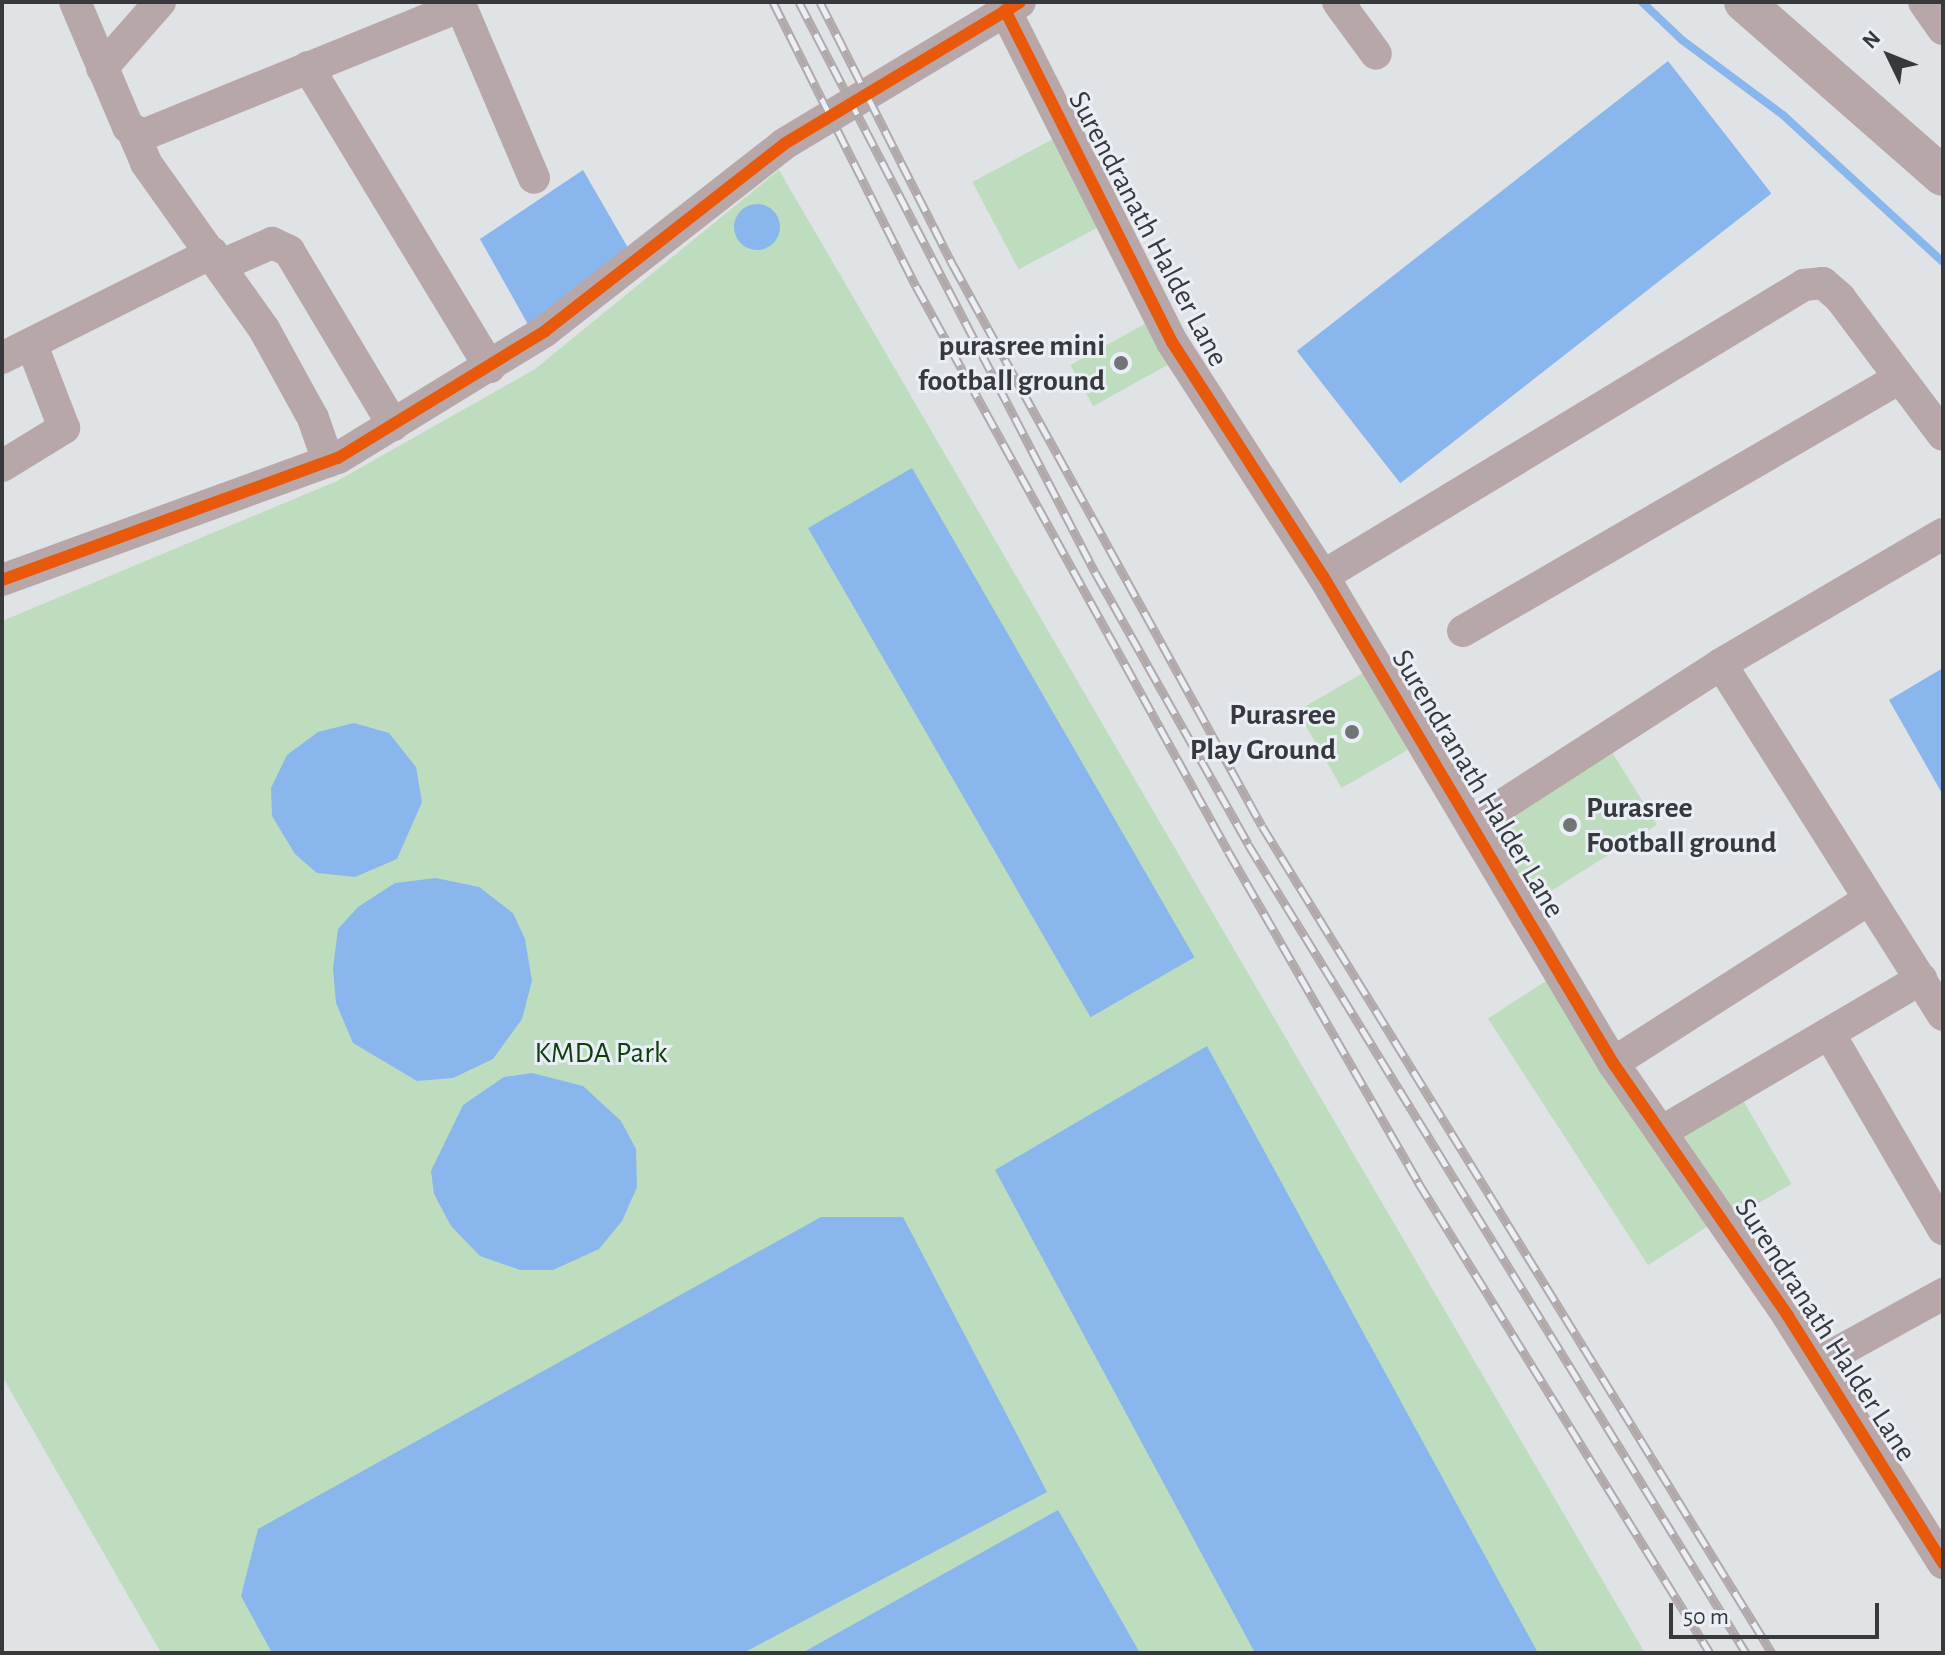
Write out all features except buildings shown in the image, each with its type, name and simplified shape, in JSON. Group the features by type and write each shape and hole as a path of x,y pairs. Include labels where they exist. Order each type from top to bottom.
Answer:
{"street":[{"path":"75,2 146,163 217,259 313,418 328,461"},
{"path":"102,68 160,2"},
{"path":"1338,2 1376,54"},
{"path":"1744,2 1943,176"},
{"path":"1924,2 1943,29"},
{"path":"133,132 160,130 459,4 534,178"},
{"path":"2,580 328,461 393,425 545,331 784,144 1012,6"},
{"name":"Surendranath Halder Lane","path":"1012,6 1172,342 1323,576 1613,1063 1818,1363 1943,1563"},
{"path":"308,67 490,367"},
{"path":"2,358 217,259 272,243 289,251 393,425"},
{"path":"1323,576 1804,285 1823,283 1840,298 1943,435"},
{"path":"2,466 64,428 32,345"},
{"path":"1463,631 1898,379"},
{"path":"1473,824 1721,664 1943,534"},
{"path":"1721,664 1943,1015"},
{"path":"1613,1063 1869,899"},
{"path":"1661,1132 1921,979"},
{"path":"1829,1033 1943,1229"},
{"path":"1818,1363 1943,1294"}],"green space":[{"path":"1057,137 1103,224 1019,269 972,182"},
{"name":"KMDA Park","path":"779,170 1645,1653 161,1653 2,1376 2,621 337,481 535,369"},
{"name":"purasree mini football ground","path":"1150,321 1173,362 1093,406 1070,365"},
{"name":"Purasree Play Ground","path":"1363,673 1408,750 1342,788 1297,711"},
{"name":"Purasree Football ground","path":"1610,749 1657,824 1531,903 1484,828"},
{"path":"1555,975 1715,1222 1648,1265 1488,1019"},
{"path":"1743,1100 1792,1184 1724,1223 1675,1139"}],"water":[{"path":"1668,61 1771,193 1400,483 1297,351"},
{"path":"583,170 631,253 530,328 480,239"},
{"path":"757,204 773,211 780,227 773,243 757,250 741,243 734,227 741,211"},
{"path":"912,468 1194,957 1091,1017 808,528"},
{"path":"1943,668 1943,795 1889,700"},
{"path":"354,723 389,733 416,767 422,802 397,859 355,877 317,873 295,854 272,816 271,788 287,755 318,732"},
{"path":"436,878 479,887 513,913 525,939 532,981 522,1019 493,1059 453,1078 417,1081 353,1043 336,1003 333,969 338,929 358,907 395,883"},
{"path":"1207,1046 1538,1653 1255,1653 995,1170"},
{"path":"532,1073 583,1086 621,1121 636,1149 637,1187 622,1221 599,1249 553,1270 520,1270 480,1256 451,1226 434,1194 431,1171 463,1105 504,1077"},
{"path":"821,1217 903,1217 1047,1492 743,1653 272,1653 241,1596 258,1529"},
{"path":"1058,1510 1140,1653 802,1653"}],"waterway":[{"path":"1642,2 1682,40 1783,115 1943,262"}],"railway":[{"path":"773,2 916,286 1228,851 1418,1182 1710,1653"},
{"path":"799,2 1095,572 1248,844 1746,1653"},
{"path":"820,2 953,265 1262,826 1772,1653"}],"cycle path":[{"path":"2,580 338,458 545,331 784,144 1020,2"},
{"path":"1005,10 1172,342 1323,576 1613,1063 1788,1316 1943,1563"}],"place":[{"name":"purasree mini football ground","path":"1121,363"},
{"name":"Purasree Play Ground","path":"1352,732"},
{"name":"Purasree Football ground","path":"1570,825"}]}
